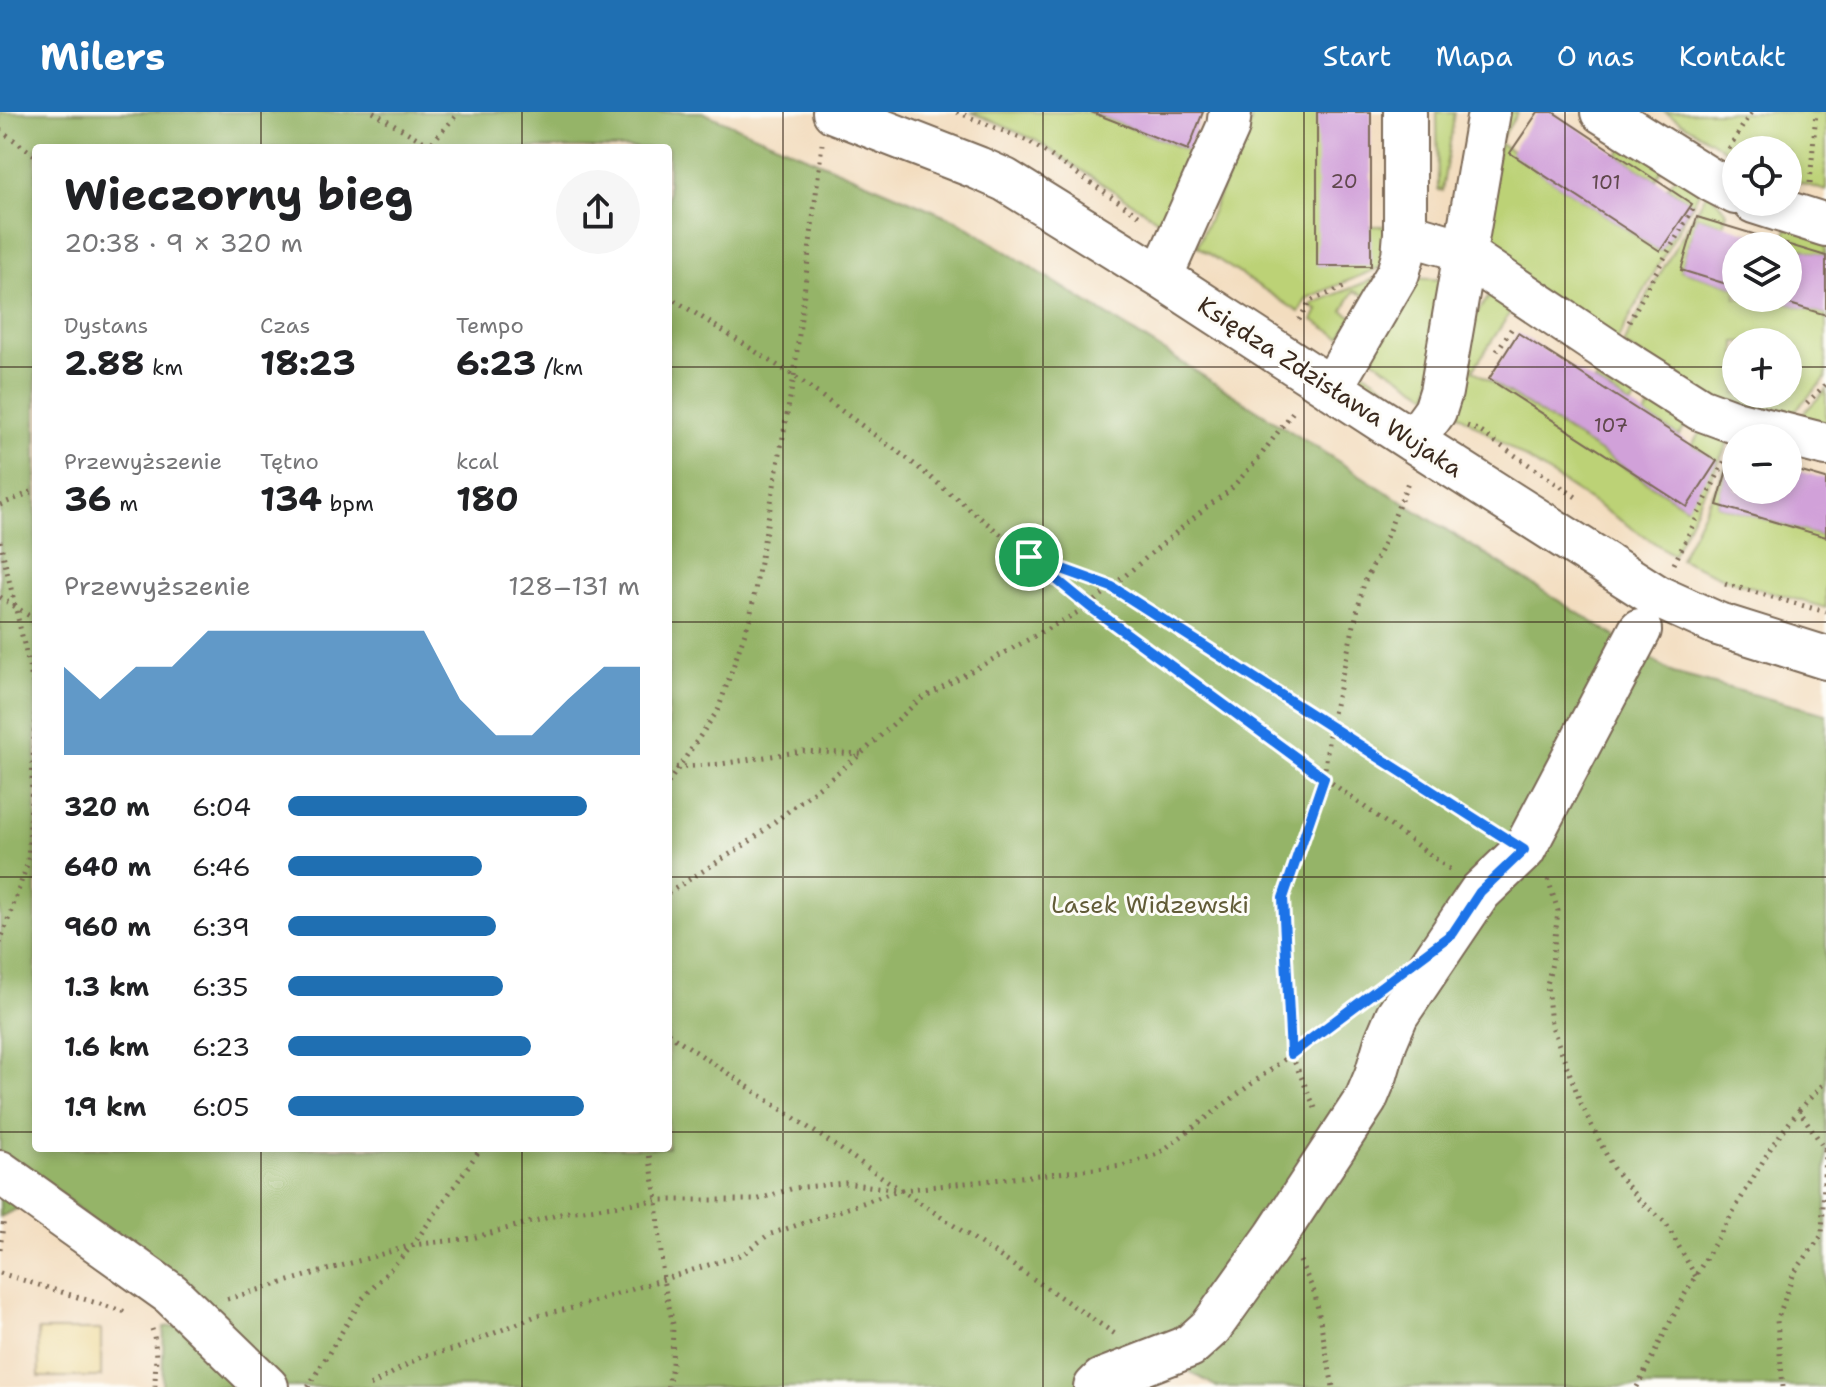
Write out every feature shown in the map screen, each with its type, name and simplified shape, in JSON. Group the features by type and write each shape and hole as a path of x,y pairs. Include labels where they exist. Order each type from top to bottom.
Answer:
{"street":[{"path":"1161,277 1228,127 1230,112"},
{"path":"1331,388 1398,273 1403,256 1405,112"},
{"path":"1424,426 1441,392 1489,112"},
{"path":"1602,112 1722,186"},
{"name":"Księdza Zdzisława Wujaka","path":"828,125 978,168 1005,180 1331,388 1424,426 1718,624 1826,658"},
{"path":"1405,233 1449,246 1465,255 1700,409 1735,422 1826,445"},
{"path":"1095,1387 1102,1380 1190,1346 1211,1327 1276,1236 1366,1099 1397,1015 1480,892 1524,850 1665,590"},
{"path":"0,1172 171,1294 169,1317 267,1387"}],"path":[{"path":"373,112 425,144"},
{"path":"432,144 459,112"},
{"path":"957,112 1030,142 1179,239"},
{"path":"1815,222 1812,173 1816,112"},
{"path":"672,778 718,710 750,618 794,376 828,125"},
{"path":"0,130 32,153"},
{"path":"1613,354 1652,279 1722,188"},
{"path":"672,299 794,376 909,460 1089,606 1480,892"},
{"path":"1287,313 1299,320"},
{"path":"672,890 749,842 861,754 919,700 1089,606 1229,491 1258,459 1295,409"},
{"path":"1424,426 1478,430 1583,501"},
{"path":"1665,590 1722,465"},
{"path":"1333,1150 1291,1054 1283,898 1324,778 1330,726 1364,583 1408,482"},
{"path":"0,505 32,492"},
{"path":"0,541 32,680"},
{"path":"1029,557 1112,587 1524,850 1545,872 1558,911 1547,985 1551,1024 1582,1106 1613,1168 1639,1200 1665,1222 1696,1277"},
{"path":"1715,579 1826,612"},
{"path":"0,597 32,617"},
{"path":"672,768 721,764 803,751 861,754"},
{"path":"0,943 28,862 32,780"},
{"path":"368,1387 422,1356 456,1349 538,1315 573,1308 743,1254 768,1235 901,1190 1122,1166 1158,1154 1366,998"},
{"path":"672,1036 1116,1335 1145,1364"},
{"path":"1637,1387 1682,1299 1773,1144 1826,1081"},
{"path":"1783,1387 1777,1321 1794,1273 1822,1235 1826,1146 1799,1110"},
{"path":"308,1387 362,1299 413,1245 478,1152"},
{"path":"649,1152 657,1200 663,1280 673,1324 668,1387"},
{"path":"155,1387 155,1333 169,1317 413,1245 472,1238 568,1212 657,1200 756,1200 794,1188 845,1183 901,1190"},
{"path":"1276,1236 1302,1263 1315,1294 1333,1387"},
{"path":"0,1273 143,1317"}],"green space":[{"name":"Lasek Widzewski","path":"0,112 702,112 958,221 1673,673 1826,714 1826,1387 1217,1387 1150,1349 1092,1371 1075,1387 283,1387 56,1190 0,1217"},
{"path":"971,112 1090,112 1203,156 1172,229 1035,140"},
{"path":"1251,112 1317,112 1371,226 1390,226 1381,267 1307,298 1299,312 1197,246 1251,123"},
{"path":"1437,112 1455,112 1442,191 1438,190"},
{"path":"1504,112 1518,112 1499,143"},
{"path":"1665,112 1826,112 1826,191 1802,183 1802,136 1722,136 1722,148"},
{"path":"1628,140 1665,164 1656,180 1618,155"},
{"path":"1499,143 1660,251 1692,204 1667,187 1679,173 1702,187 1616,342 1507,271 1511,266 1489,248 1484,238"},
{"path":"1708,191 1722,206 1722,216 1726,216 1723,225 1697,217 1681,270 1722,283 1722,312 1802,312 1802,308 1826,315 1826,378 1802,403 1802,328 1722,328 1722,406 1623,344"},
{"path":"1788,224 1826,235 1825,256 1802,249 1802,232 1786,232"},
{"path":"1376,278 1366,296 1354,291 1343,311 1353,317 1340,337 1313,320 1318,310 1311,307 1312,304"},
{"path":"1409,278 1449,280 1429,395 1366,355"},
{"path":"1492,293 1513,308 1473,370 1686,507 1716,461 1692,445 1702,429 1722,435 1722,455 1673,555 1454,411 1470,322"},
{"path":"1358,368 1420,409 1400,413 1359,384"},
{"path":"1604,368 1640,392 1631,405 1595,382"},
{"path":"1826,390 1826,435 1802,429 1802,424 1793,424"},
{"path":"1654,400 1688,422 1679,436 1645,415"},
{"path":"1730,408 1797,408 1783,423"},
{"path":"1722,475 1717,505 1826,537 1826,608 1728,580 1680,559"},
{"path":"164,1327 186,1328 252,1387 162,1387"}],"sand":[{"path":"38,1330 101,1330 101,1377 39,1377"}],"building":[{"path":"1091,112 1203,112 1188,150"},
{"path":"1317,112 1371,112 1371,266 1317,266"},
{"path":"1538,112 1553,112 1692,204 1660,251 1510,153"},
{"path":"1697,217 1747,232 1722,232 1722,283 1681,270"},
{"path":"1802,249 1826,256 1826,315 1802,308"},
{"path":"1518,333 1717,461 1687,507 1489,379"},
{"path":"1802,472 1826,479 1826,537 1717,505 1722,487 1722,504 1802,504"}],"route":[{"path":"1029,557 1112,587 1524,850 1480,892 1453,933 1291,1054 1283,898 1324,778 1089,606 1029,557"}]}
